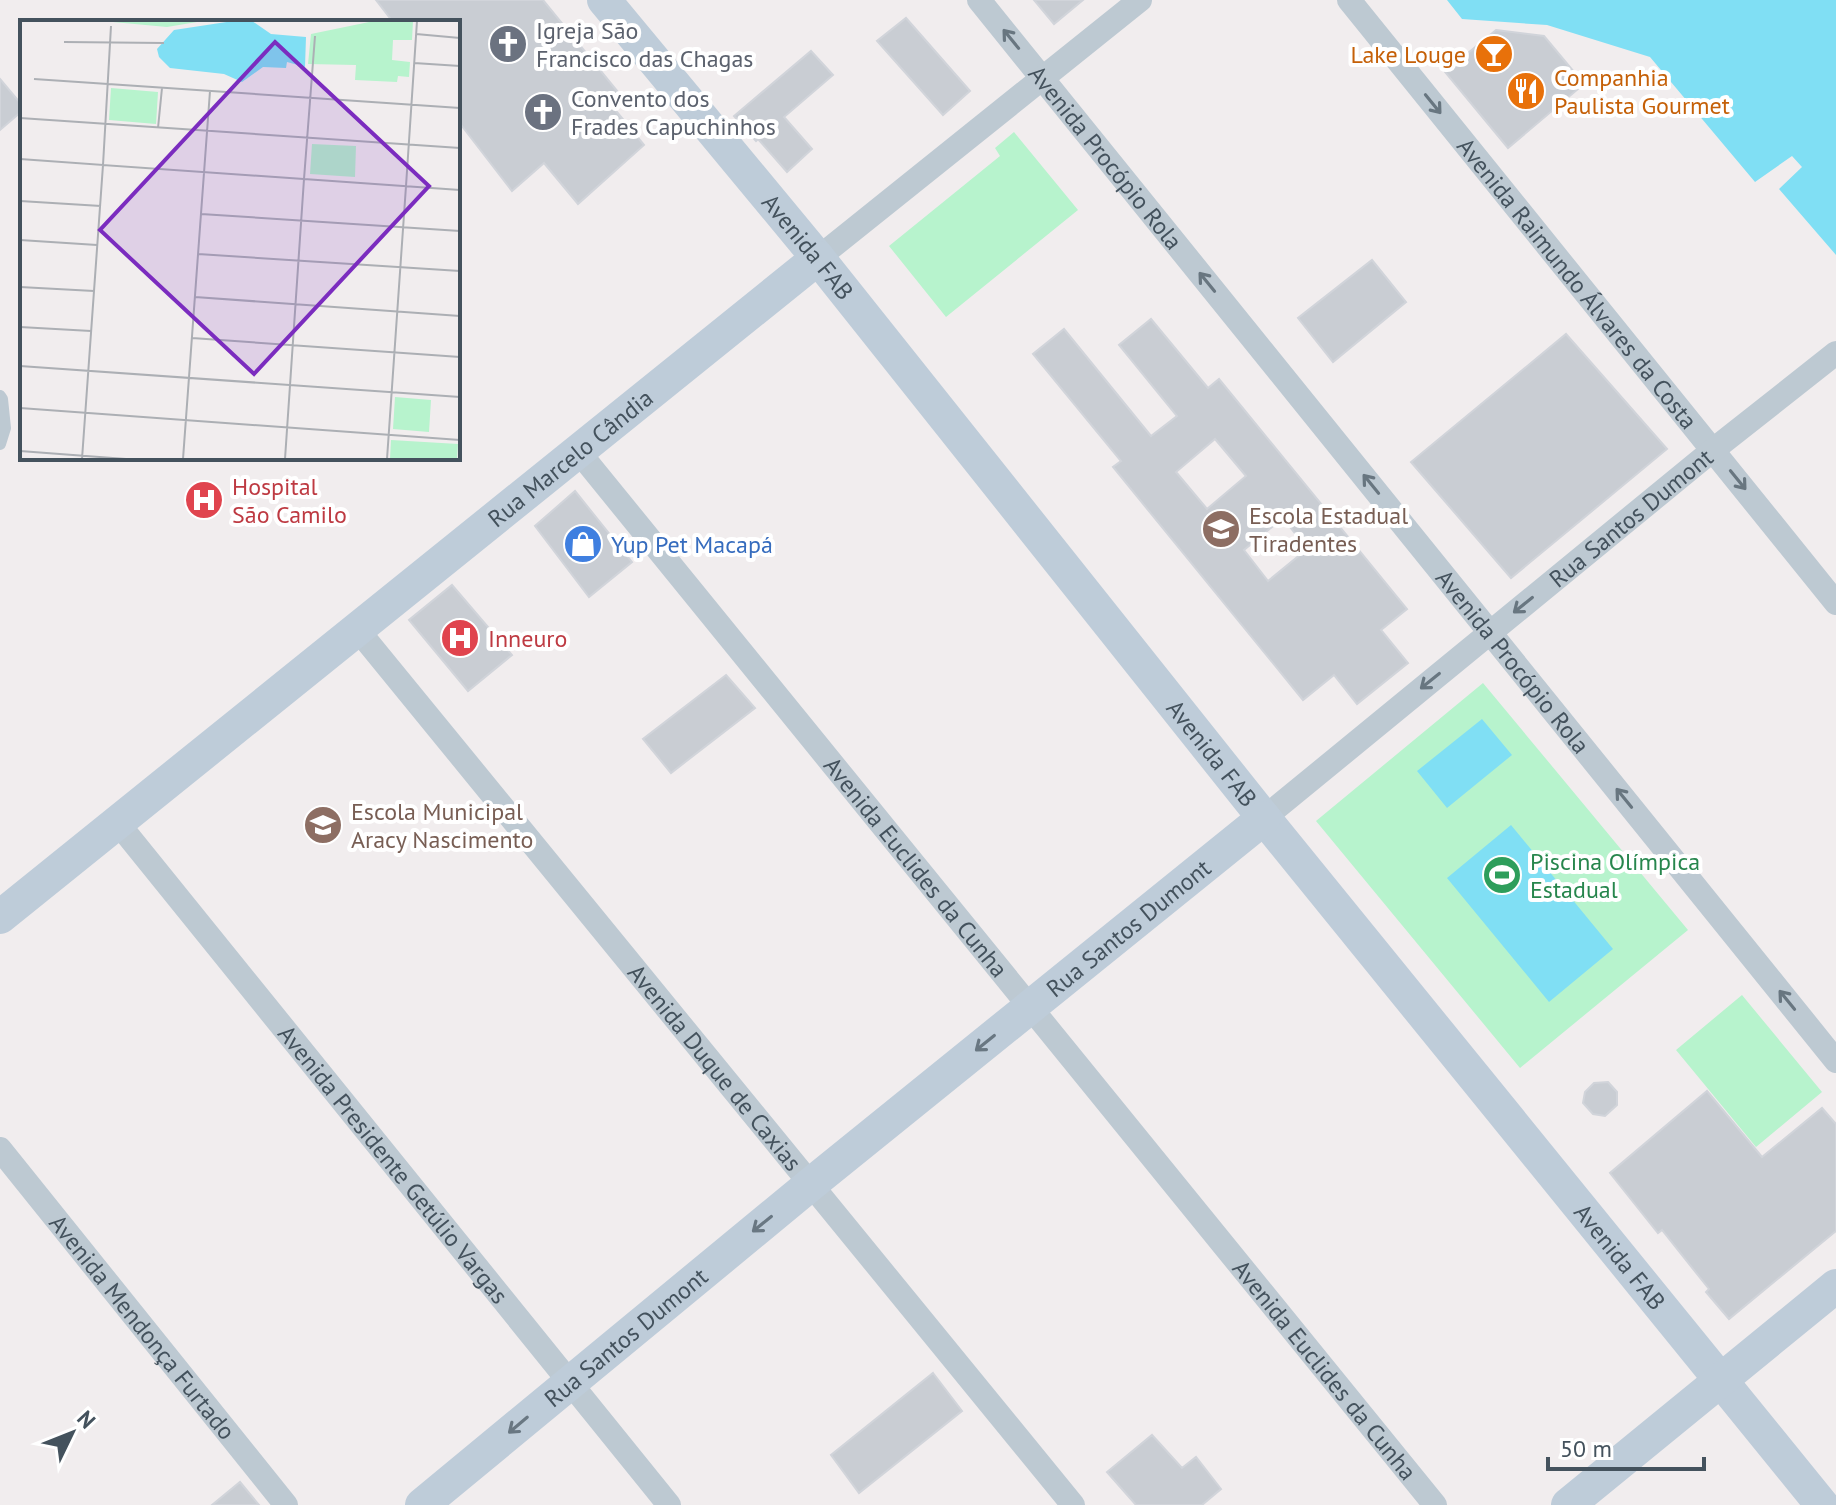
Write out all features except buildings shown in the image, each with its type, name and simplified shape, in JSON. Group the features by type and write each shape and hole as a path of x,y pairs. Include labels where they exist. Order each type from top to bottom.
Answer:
{"main road":[{"name":"Avenida FAB","path":"604,0 818,258 1264,818 1822,1505"},
{"name":"Rua Marcelo Cândia","path":"0,917 818,258"},
{"name":"Rua Santos Dumont","path":"422,1505 811,1184 1264,818"},
{"path":"1568,1505 1836,1286"}],"street":[{"name":"Avenida Procópio Rola","path":"979,0 1836,1061"},
{"name":"Rua Marcelo Cândia","path":"818,258 1140,0"},
{"name":"Avenida Raimundo Álvares da Costa","path":"1349,0 1836,603"},
{"name":"Rua Santos Dumont","path":"1264,818 1836,353"},
{"name":"Avenida Euclides da Cunha","path":"578,451 1435,1505"},
{"name":"Avenida Duque de Caxias","path":"357,629 1073,1505"},
{"name":"Avenida Presidente Getúlio Vargas","path":"117,822 669,1505"},
{"name":"Avenida Mendonça Furtado","path":"0,1149 286,1505"}],"lane":[{"path":"0,396 5,428 0,444"}],"green space":[{"path":"1014,132 1078,210 946,317 889,246 1000,156 995,148"},
{"name":"Piscina Olímpica Estadual","path":"1483,683 1688,930 1520,1068 1316,821"},
{"path":"1742,995 1822,1092 1756,1147 1676,1050"}],"water":[{"path":"1447,0 1836,0 1836,255 1779,189 1802,167 1792,156 1755,182 1650,57 1547,25 1462,19"},
{"path":"1482,719 1512,755 1447,808 1417,771"},
{"path":"1511,825 1613,949 1549,1002 1447,878"}],"place":[{"name":"Igreja São Francisco das Chagas","path":"508,44"},
{"name":"Lake Louge","path":"1494,54"},
{"name":"Companhia Paulista Gourmet","path":"1526,91"},
{"name":"Convento dos Frades Capuchinhos","path":"543,112"},
{"name":"Hospital São Camilo","path":"204,500"},
{"name":"Escola Estadual Tiradentes","path":"1221,529"},
{"name":"Yup Pet Macapá","path":"583,544"},
{"name":"Inneuro","path":"460,638"},
{"name":"Escola Municipal Aracy Nascimento","path":"323,825"},
{"name":"Piscina Olímpica Estadual","path":"1502,875"}]}
